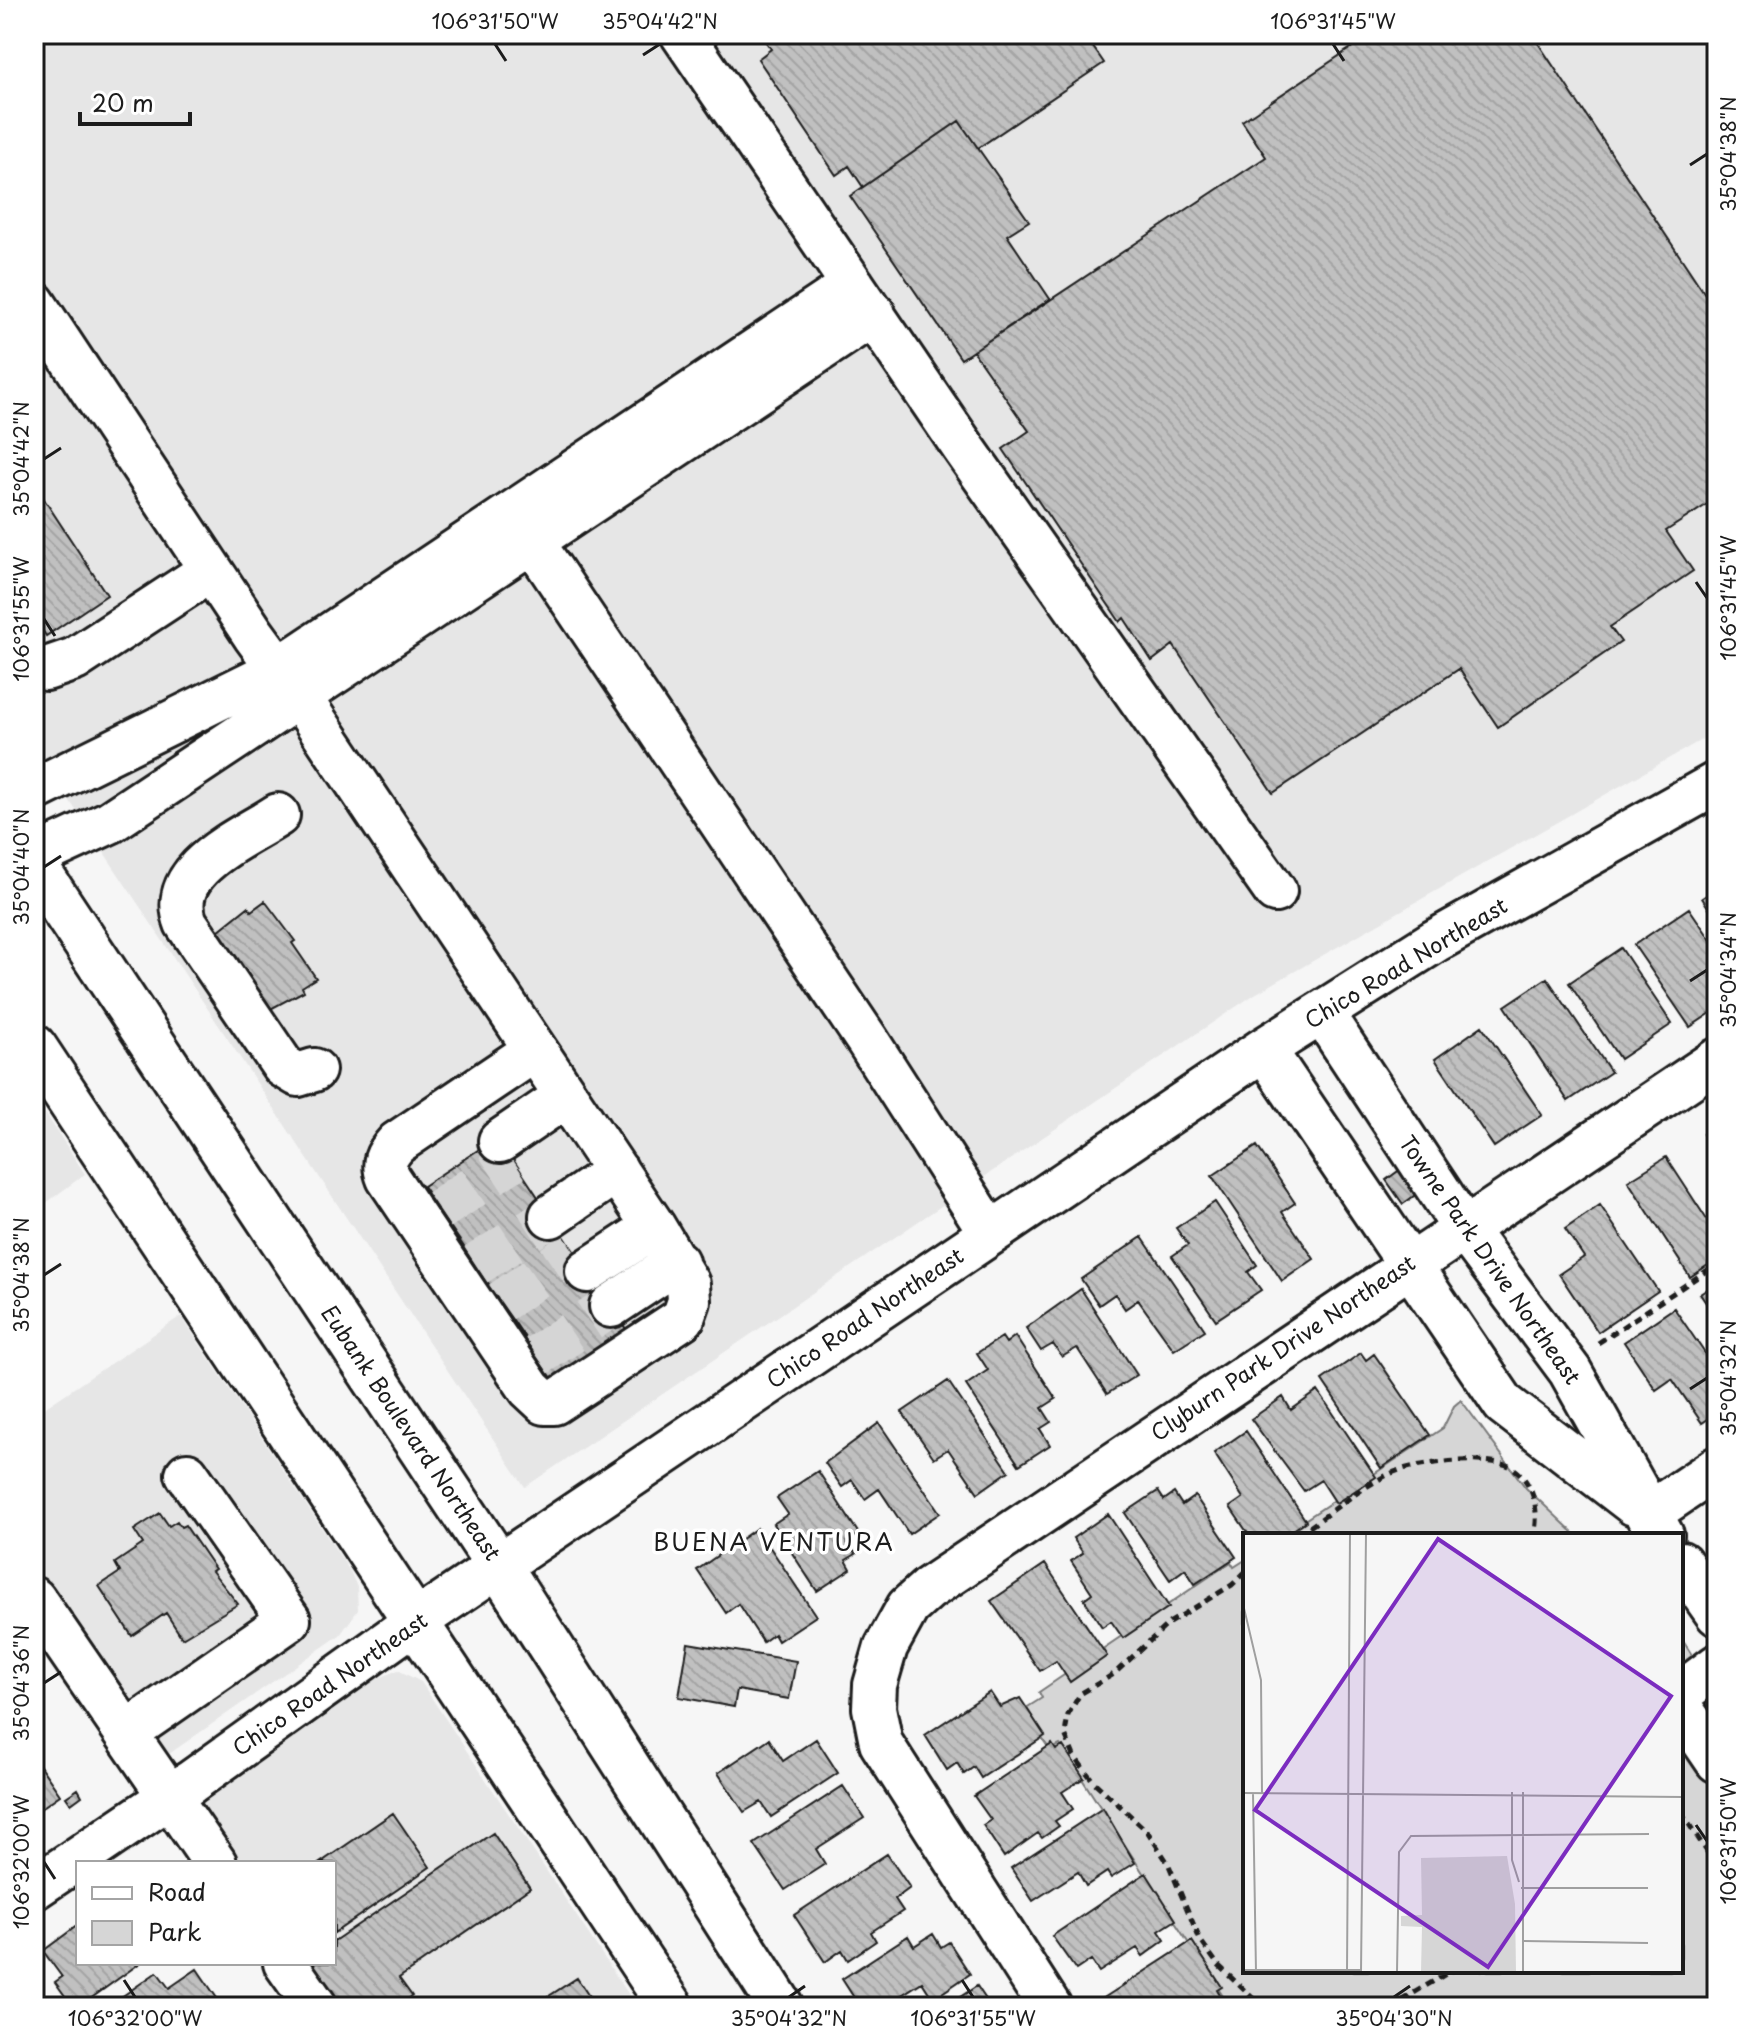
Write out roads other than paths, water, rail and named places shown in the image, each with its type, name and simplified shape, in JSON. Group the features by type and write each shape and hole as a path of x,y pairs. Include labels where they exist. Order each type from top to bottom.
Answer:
{"main road":[{"name":"Eubank Boulevard Northeast","path":"34,865 499,1566 781,2007"},
{"path":"34,1047 671,2007"}],"street":[{"path":"682,34 863,300 1275,891"},
{"path":"34,857 110,822 288,684 863,300"},
{"path":"34,303 573,1105 683,1273 687,1310 677,1324 563,1400 536,1379 422,1208 385,1172 388,1154 397,1143 535,1050"},
{"path":"523,528 867,1040 990,1232"},
{"path":"34,666 46,669 75,659 211,570"},
{"path":"34,790 288,684"},
{"name":"Chico Road Northeast","path":"34,1888 170,1797 415,1622 1264,1049 1435,941 1717,783"},
{"path":"278,815 192,874 181,896 181,910 186,923 283,1066 298,1075 314,1070"},
{"name":"Towne Park Drive Northeast","path":"1322,1013 1463,1227 1570,1371 1655,1525"},
{"path":"1264,1049 1504,1404 1655,1525 1717,1468"},
{"name":"Clyburn Park Drive Northeast","path":"1050,2007 888,1758 874,1708 886,1647 908,1607 928,1589 1410,1262 1717,1060"},
{"path":"507,1151 573,1105"},
{"path":"544,1206 610,1161"},
{"path":"581,1261 647,1217"},
{"path":"618,1316 683,1273"},
{"path":"126,1733 289,1620 187,1474"},
{"path":"1683,1566 1717,1614"},
{"path":"34,1599 214,1861"},
{"path":"1683,1692 1717,1666"},
{"path":"1683,1711 1717,1761"},
{"path":"286,1965 316,2007"}],"tunnel":[{"path":"439,1210 513,1160"},
{"path":"476,1265 551,1216"},
{"path":"501,1302 574,1251"},
{"path":"537,1356 611,1306"}],"district":[{"name":"BUENA VENTURA","path":"774,1543"}]}
